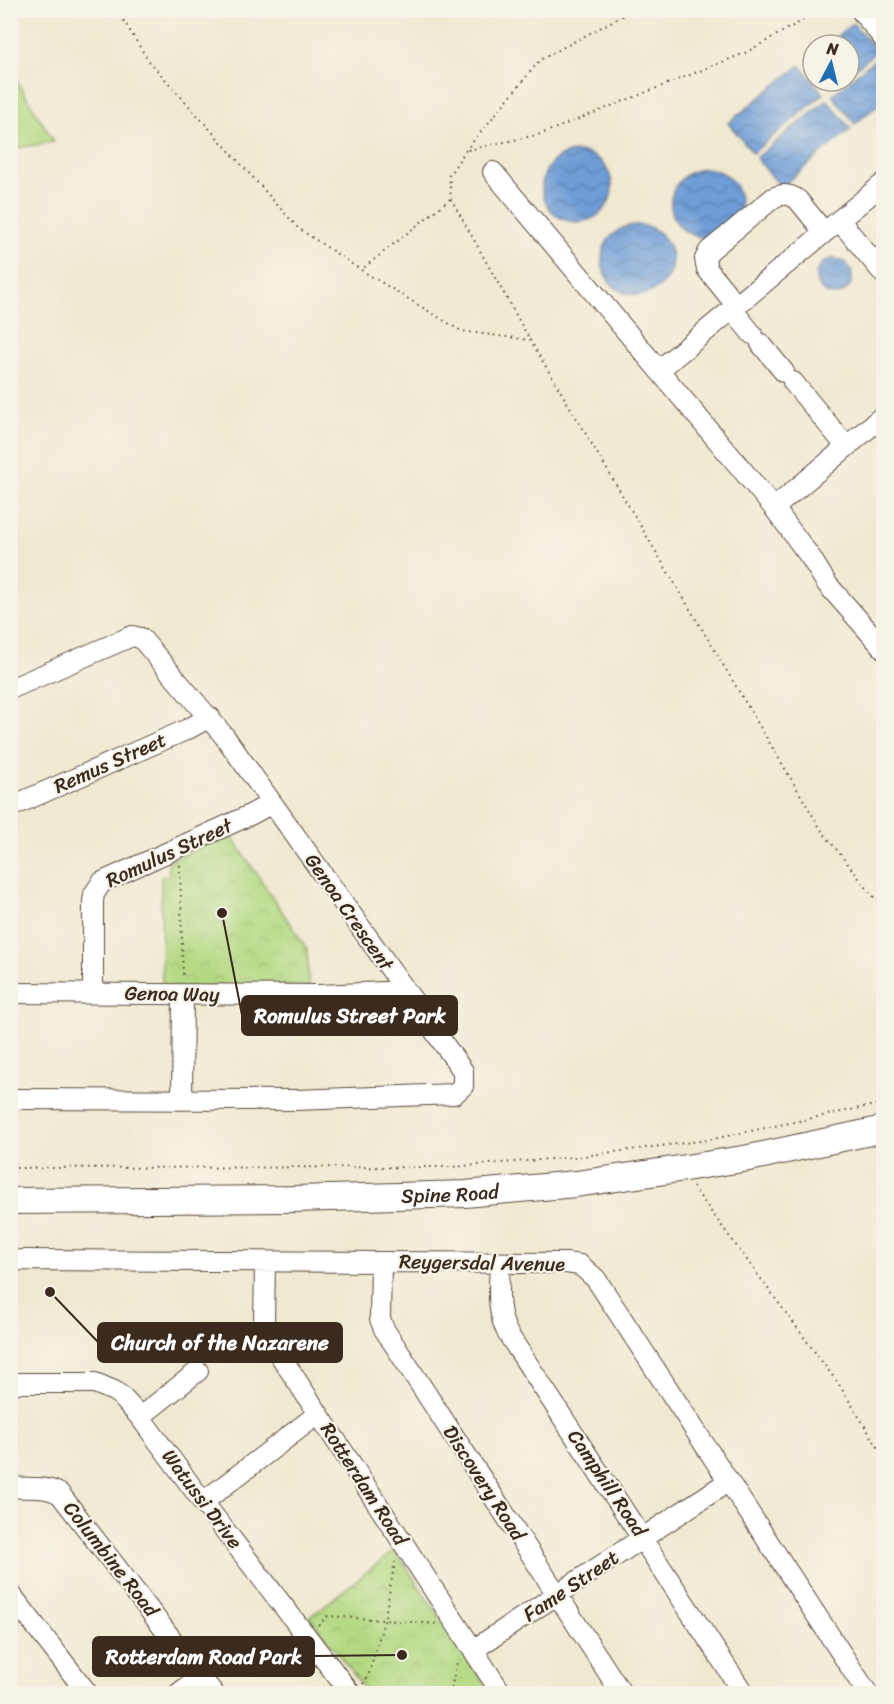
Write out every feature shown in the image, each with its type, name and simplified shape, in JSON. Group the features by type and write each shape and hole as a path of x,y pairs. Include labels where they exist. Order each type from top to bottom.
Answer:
{"main road":[{"name":"Spine Road","path":"10,1201 296,1199 476,1193 576,1184 679,1169 749,1158 884,1129"}],"street":[{"path":"862,12 884,39"},
{"path":"493,171 774,508 827,584 884,649"},
{"path":"659,370 884,183"},
{"path":"846,447 756,339 705,264 706,255 774,198 783,194 794,197 832,226 884,274"},
{"path":"774,508 884,415"},
{"path":"811,558 821,562 830,570 884,635"},
{"path":"811,558 812,570 819,589 872,652 884,657"},
{"name":"Genoa Crescent","path":"10,689 132,636 142,639 210,717 463,1071 463,1086 454,1094 296,1100 10,1098"},
{"name":"Remus Street","path":"10,807 188,729 210,717"},
{"name":"Romulus Street","path":"93,993 93,902 97,887 112,876 272,803"},
{"name":"Genoa Way","path":"10,993 320,995 405,990"},
{"path":"182,1100 183,995"},
{"name":"Reygersdal Avenue","path":"10,1262 21,1260 580,1265 589,1271 868,1694"},
{"name":"Rotterdam Road","path":"265,1262 264,1325 268,1337 501,1694"},
{"name":"Discovery Road","path":"381,1262 380,1319 384,1329 622,1694"},
{"name":"Camphill Road","path":"500,1263 499,1309 501,1321 508,1334 744,1694"},
{"path":"140,1417 198,1371"},
{"name":"Watussi Drive","path":"10,1383 94,1383 114,1391 127,1401 307,1635 356,1689"},
{"path":"203,1502 318,1414"},
{"name":"Fame Street","path":"473,1650 729,1481"},
{"name":"Columbine Road","path":"10,1487 42,1488 60,1494 214,1694"},
{"path":"10,1593 88,1694"},
{"path":"178,1694 201,1676"}],"path":[{"path":"117,10 148,60 298,228 361,270 461,331 530,340"},
{"path":"633,10 540,60 466,150 449,175 451,199 530,340 822,831 873,896 884,904"},
{"path":"466,150 541,134 745,53 821,10"},
{"path":"361,270 451,199"},
{"path":"172,849 180,863 183,995"},
{"path":"10,1168 463,1166 575,1157 708,1140 884,1103"},
{"path":"691,1184 840,1386 884,1456"},
{"path":"356,1689 368,1677 384,1621 396,1562 408,1551"},
{"path":"307,1635 328,1616 436,1625 451,1616"},
{"path":"450,1694 457,1662 473,1650"}],"green space":[{"path":"11,72 54,142 11,149"},
{"path":"230,834 307,949 309,986 162,987 161,877 169,876 168,862"},
{"path":"395,1550 490,1693 368,1693 310,1617"}],"water":[{"path":"853,23 877,51 861,64 861,33 841,33"},
{"path":"880,55 883,59 883,101 855,124 832,95 834,93 861,93 861,71"},
{"path":"800,65 801,93 824,94 753,153 728,123"},
{"path":"827,100 851,129 781,187 756,158"},
{"path":"577,152 590,155 602,162 609,174 612,187 609,200 602,212 590,219 577,222 564,219 552,212 545,200 542,187 545,174 552,162 564,155"},
{"path":"704,168 721,172 733,182 737,188 740,204 739,213 710,238 694,236 682,229 674,219 671,207 672,194 678,183 689,174"},
{"path":"637,225 650,228 662,235 669,247 672,260 669,273 662,285 650,292 637,295 624,292 612,285 605,273 602,260 605,247 612,235 624,228"},
{"path":"834,259 847,264 852,277 847,290 834,295 821,290 816,277 821,264"}],"place":[{"name":"Romulus Street Park","path":"222,913"},
{"name":"Church of the Nazarene","path":"50,1292"},
{"name":"Rotterdam Road Park","path":"402,1655"}]}
